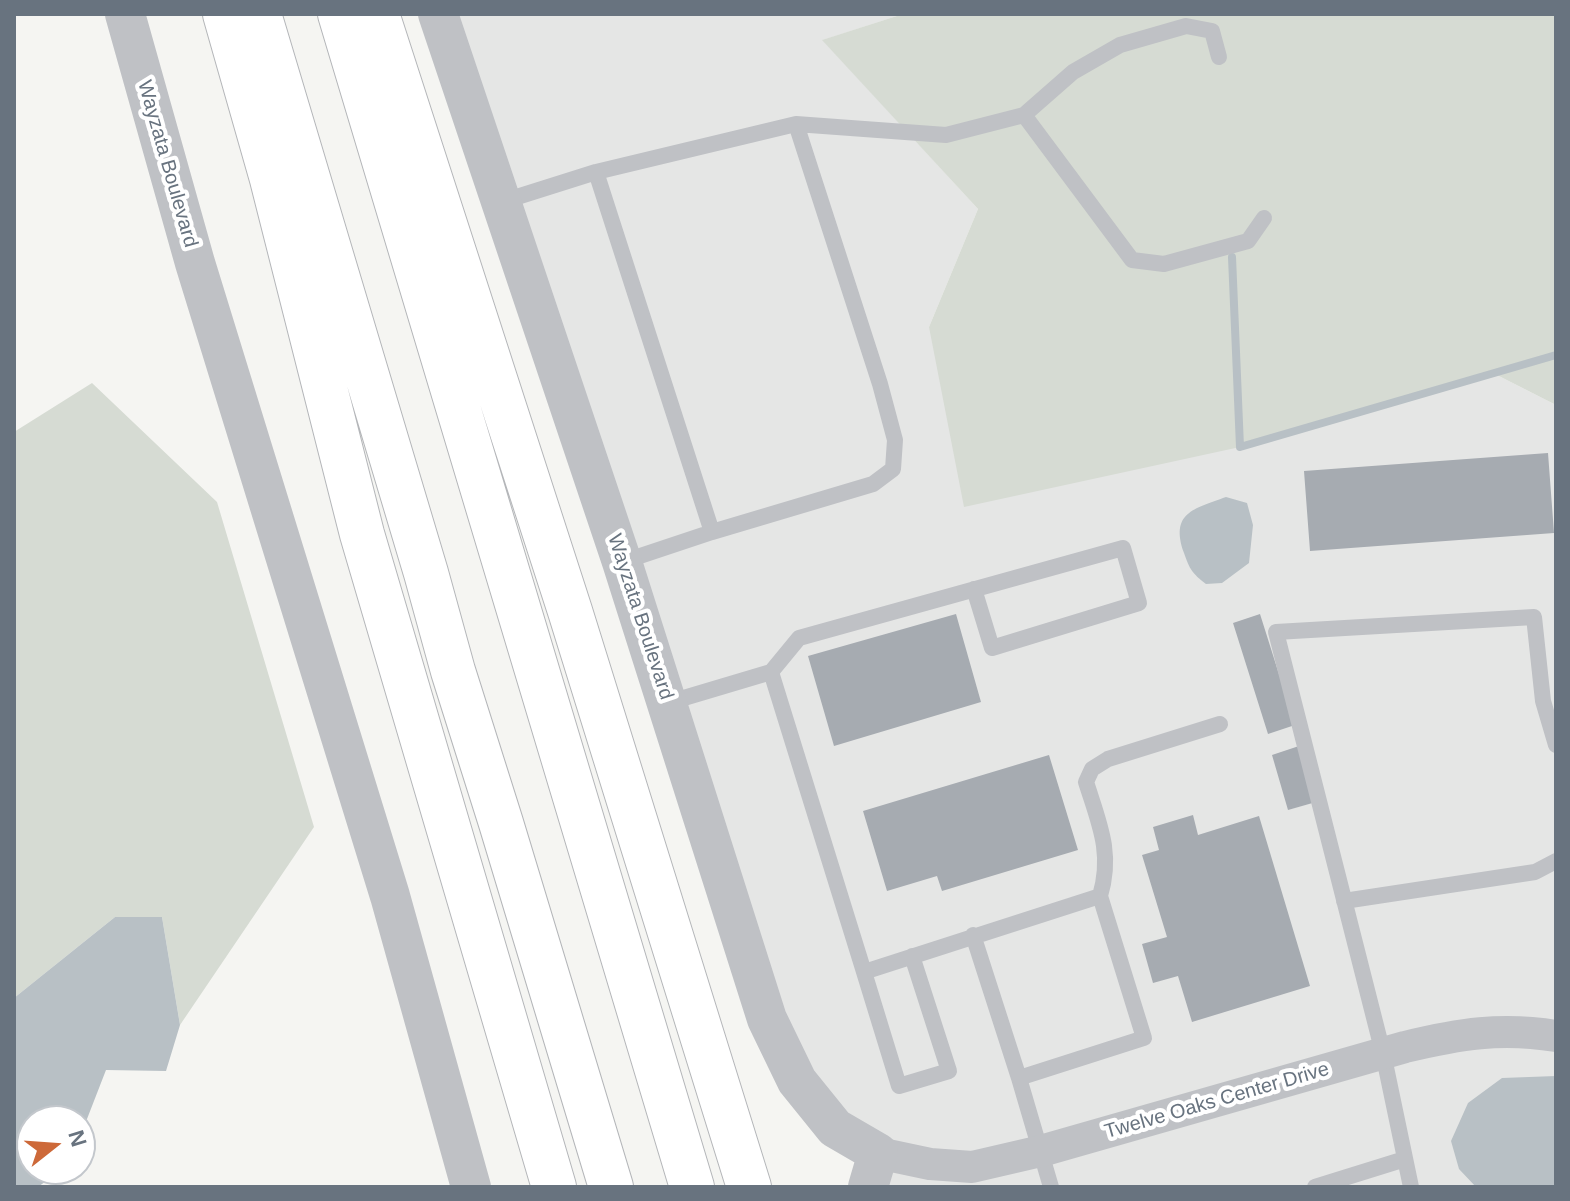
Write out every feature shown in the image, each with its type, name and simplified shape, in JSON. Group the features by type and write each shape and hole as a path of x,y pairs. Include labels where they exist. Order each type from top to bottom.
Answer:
{"highway":[{"path":"225,14 272,179 362,534 554,1187"},
{"path":"259,14 453,671 611,1187"},
{"path":"340,14 692,1187"},
{"path":"377,14 570,611 749,1187"}],"street":[{"name":"Wayzata Boulevard","path":"125,14 195,263 390,896 471,1187"},
{"name":"Wayzata Boulevard","path":"438,14 622,562 767,1019 797,1081 873,1170"},
{"name":"Twelve Oaks Center Drive","path":"873,1170 930,1164 972,1167 1041,1151 1463,1033 1525,1031 1556,1036"}],"lane":[{"path":"501,202 596,172 796,124 946,135 1024,115 1073,72 1120,45 1186,26 1212,31 1219,57"},
{"path":"1024,115 1132,260 1164,264 1248,241 1264,218"},
{"path":"622,562 873,484 893,469 895,440 880,384 796,124"},
{"path":"596,172 712,532"},
{"path":"667,703 771,672 799,638 974,589 1123,548 1139,603 992,648 974,589"},
{"path":"1411,1187 1383,1053 1276,632 1534,617 1543,701 1556,745"},
{"path":"771,672 899,1086 949,1071 912,956"},
{"path":"1019,1078 1144,1038 1100,896 1106,874 1105,843 1086,782 1092,769 1108,759 1220,724"},
{"path":"1344,901 1535,872 1556,861"},
{"path":"864,972 1100,896"},
{"path":"973,935 1051,1187"},
{"path":"1315,1187 1405,1159"}],"shaded area":[{"path":"438,14 903,14 823,40 978,209 929,327 1240,447 1493,373 1556,405 1556,1187 868,1187 878,1153 797,1081"},
{"path":"903,14 1556,14 1556,405 1493,373 1240,447 964,507 929,327 978,209 822,40"},
{"path":"92,383 217,502 314,827 180,1025 162,917 115,917 14,998 14,432"},
{"path":"1226,497 1247,503 1253,525 1249,563 1222,583 1206,584 1194,574 1188,563 1180,540 1180,529 1187,514"},
{"path":"115,917 162,917 180,1025 166,1071 106,1070 92,1105 16,1105 16,1185 41,1185 38,1187 14,1187 14,998"},
{"path":"1556,1076 1556,1187 1476,1187 1459,1169 1451,1141 1468,1103 1502,1078"}],"building":[{"path":"1548,453 1554,533 1310,551 1304,471"},
{"path":"956,614 981,702 834,746 808,656"},
{"path":"1260,614 1295,725 1268,734 1233,623"},
{"path":"1299,746 1316,802 1288,810 1272,755"},
{"path":"1049,755 1078,850 942,891 937,876 887,891 863,811"},
{"path":"1193,815 1198,835 1259,816 1310,986 1192,1022 1178,976 1153,983 1142,944 1167,937 1142,855 1159,850 1153,827"}],"waterway":[{"path":"1232,257 1240,447 1556,355"}]}
